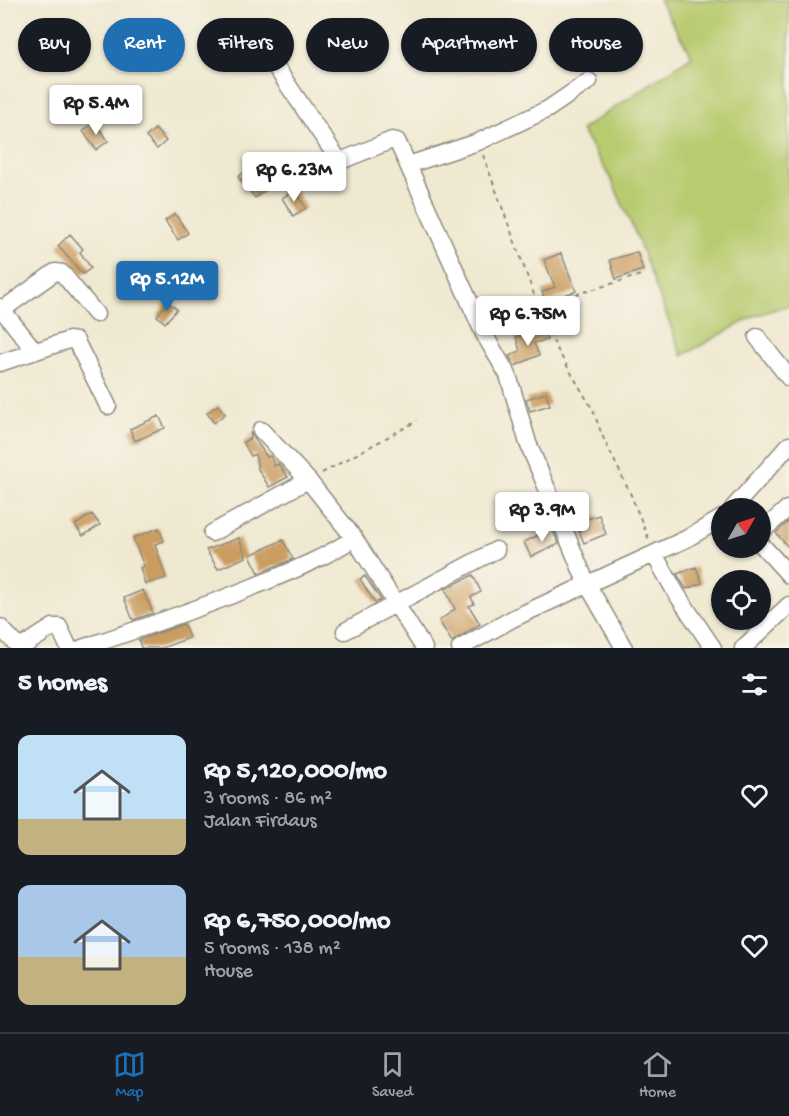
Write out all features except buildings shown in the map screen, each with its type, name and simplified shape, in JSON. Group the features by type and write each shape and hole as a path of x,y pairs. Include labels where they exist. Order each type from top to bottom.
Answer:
{"street":[{"path":"279,72 338,159 343,160 392,140 397,141 484,334 508,375 525,435 586,582 624,648"},
{"path":"408,165 478,141 548,110 589,81"},
{"path":"34,350 1,309 55,272 62,273 96,314"},
{"path":"757,337 789,378"},
{"path":"0,363 34,350 69,340 76,341 108,406"},
{"path":"261,430 308,480 354,538 424,648"},
{"path":"742,498 789,445"},
{"path":"212,533 308,480"},
{"path":"771,523 787,509"},
{"path":"460,648 586,582 654,554 711,524"},
{"path":"82,648 277,577 336,550 354,538"},
{"path":"345,631 395,602 496,550"},
{"path":"654,554 675,593 713,648"},
{"path":"771,555 789,575"},
{"path":"743,648 789,605"},
{"path":"0,627 20,648 53,627 58,627 69,648"}],"path":[{"path":"478,141 543,318 557,349 593,410 602,435 632,495 654,554"},
{"path":"540,305 644,274"},
{"path":"484,334 543,318"},
{"path":"308,480 417,422"}],"green space":[{"path":"659,0 789,0 789,305 754,316 682,356 636,235 611,179 581,130 692,56"}]}
